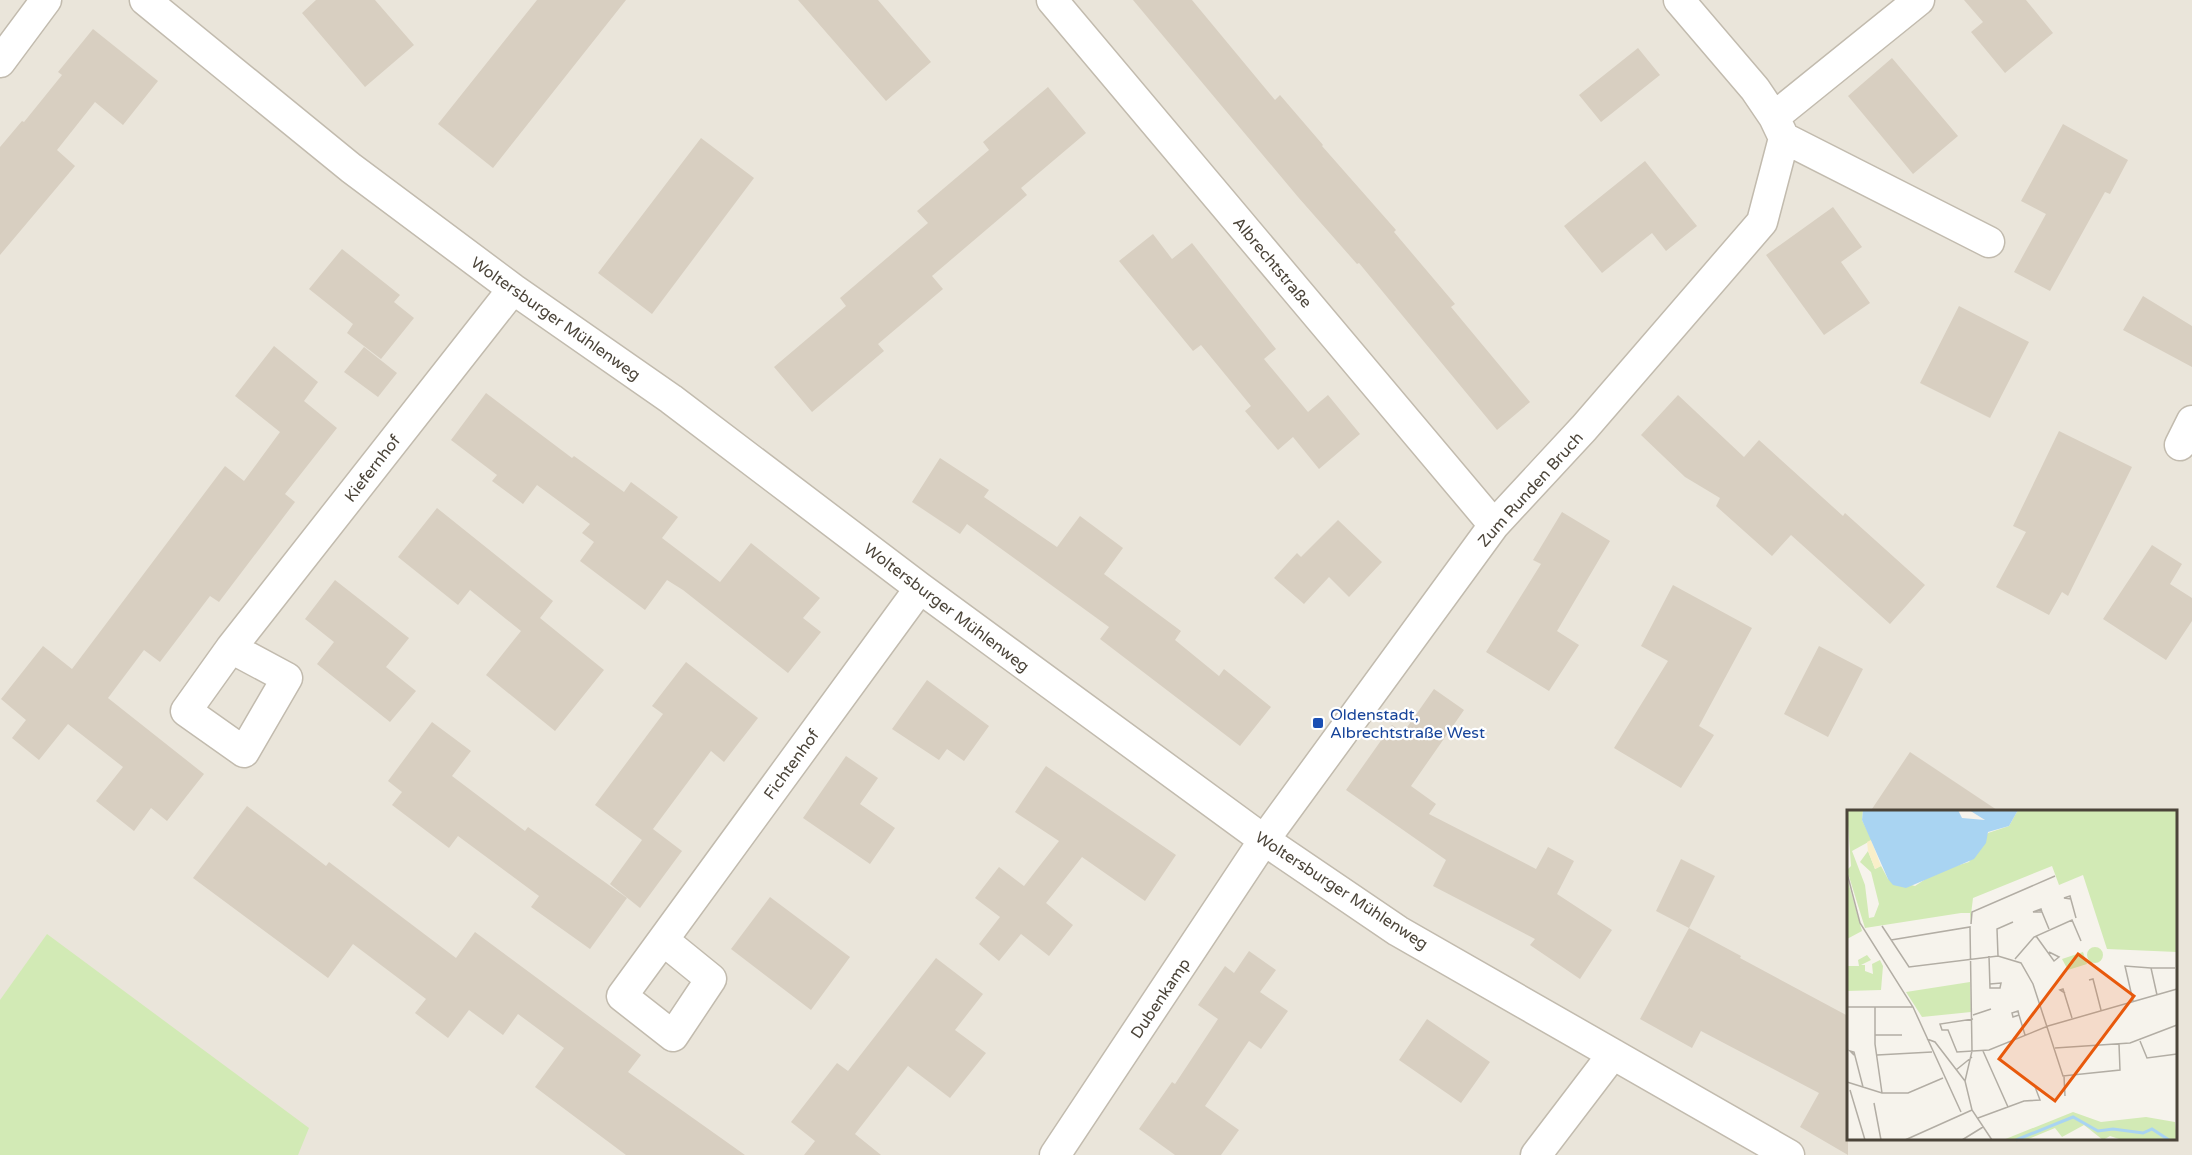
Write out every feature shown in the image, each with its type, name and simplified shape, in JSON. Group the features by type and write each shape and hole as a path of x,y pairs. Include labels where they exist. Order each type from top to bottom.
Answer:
{"street":[{"path":"0,62 46,0"},
{"name":"Woltersburger Mühlenweg","path":"145,0 295,124 513,289 671,399 920,588 1264,840 1398,931 1789,1155"},
{"name":"Albrechtstraße","path":"1052,0 1494,525"},
{"path":"1679,0 1755,89 1779,128 1989,242"},
{"path":"1779,128 1919,0"},
{"name":"Zum Runden Bruch","path":"1264,840 1494,525 1584,428 1761,222 1779,128"},
{"name":"Kiefernhof","path":"231,648 513,289"},
{"name":"Fichtenhof","path":"663,940 920,588"},
{"name":"Dubenkamp","path":"1055,1155 1264,840"},
{"path":"1536,1155 1613,1054"}],"shaded area":[{"path":"0,0 2192,0 2192,1155 0,1155"}],"green space":[{"path":"47,934 309,1128 298,1155 0,1155 0,1000"}],"building":[{"path":"316,0 375,0 414,45 365,87 302,13"},
{"path":"537,0 626,0 493,168 438,124"},
{"path":"798,0 878,0 931,62 886,101"},
{"path":"1133,0 1192,0 1275,100 1280,95 1396,230 1394,232 1455,304 1451,307 1530,402 1497,430 1359,263 1357,264 1298,197"},
{"path":"1964,0 2026,0 2053,33 2005,73 1971,32 1983,22"},
{"path":"93,29 158,81 123,125 95,102 57,150 75,166 0,255 0,147 22,121 24,122 62,75 58,72"},
{"path":"1638,48 1660,75 1601,122 1579,95"},
{"path":"1892,58 1958,136 1913,174 1848,96"},
{"path":"1048,87 1086,133 1021,188 1027,195 932,276 943,289 878,344 884,351 812,412 774,367 846,306 840,298 928,223 917,211 989,150 983,142"},
{"path":"2063,124 2128,160 2110,194 2105,192 2050,291 2014,272 2046,214 2021,201"},
{"path":"701,138 754,178 652,314 598,273"},
{"path":"1645,161 1697,226 1666,251 1652,233 1602,273 1564,226"},
{"path":"1833,207 1862,247 1841,262 1870,303 1824,335 1766,255"},
{"path":"1153,234 1172,259 1192,243 1276,349 1264,359 1308,412 1328,395 1360,434 1319,469 1293,437 1278,450 1245,411 1251,406 1201,345 1193,351 1119,261"},
{"path":"342,249 400,295 394,302 414,318 381,359 347,333 353,324 309,289"},
{"path":"2143,296 2192,326 2192,367 2123,330"},
{"path":"1959,306 2029,342 1990,418 1920,383"},
{"path":"274,346 318,382 304,401 337,428 285,494 295,502 219,602 210,596 160,662 144,650 108,698 204,774 167,821 151,808 134,831 96,801 123,767 68,724 39,760 12,738 26,720 1,699 43,646 72,669 225,466 244,481 280,432 235,396"},
{"path":"364,347 397,373 378,397 344,372"},
{"path":"486,393 572,458 574,456 624,492 631,482 678,517 662,538 720,582 751,543 820,598 803,618 821,632 788,673 683,590 667,580 645,610 580,561 594,542 582,533 590,524 537,485 523,504 492,481 497,475 451,440"},
{"path":"1678,395 1744,457 1759,440 1843,516 1845,513 1925,585 1890,624 1791,535 1772,556 1716,506 1720,498 1685,477 1641,435"},
{"path":"2059,431 2132,467 2068,596 2062,592 2049,615 1996,587 2026,532 2013,526"},
{"path":"940,458 989,490 984,497 1057,547 1080,516 1123,548 1104,574 1181,631 1175,640 1219,676 1224,669 1271,707 1240,746 1100,639 1109,627 967,524 960,534 912,502"},
{"path":"437,508 553,601 540,618 604,670 555,731 486,675 521,631 470,590 458,605 398,557"},
{"path":"1562,512 1610,541 1557,631 1579,645 1549,691 1486,652 1541,564 1533,560"},
{"path":"1338,520 1382,562 1349,597 1329,577 1304,604 1274,578 1297,553 1301,557"},
{"path":"2152,545 2182,564 2170,584 2192,598 2192,621 2166,660 2103,619"},
{"path":"335,580 409,638 386,667 416,691 390,722 317,664 334,642 305,619"},
{"path":"1673,585 1752,628 1699,726 1714,735 1681,788 1614,748 1668,661 1641,646"},
{"path":"1819,646 1863,669 1828,737 1784,714"},
{"path":"686,662 758,718 724,762 711,751 653,829 682,851 640,908 610,884 642,840 595,805 663,714 652,706"},
{"path":"927,680 989,726 964,761 947,749 939,760 892,729"},
{"path":"1434,689 1464,710 1411,786 1436,804 1429,814 1536,869 1548,847 1574,861 1557,894 1612,930 1580,979 1530,945 1535,939 1433,886 1446,860 1346,790 1392,725 1403,733"},
{"path":"432,722 471,751 452,776 525,831 528,827 627,898 590,949 531,907 539,896 458,836 449,848 392,805 402,792 388,781"},
{"path":"1910,752 1997,810 1871,810"},
{"path":"846,756 878,778 860,804 895,828 870,864 803,818"},
{"path":"1046,766 1176,855 1145,901 1082,857 1046,903 1073,925 1049,956 1021,934 999,961 979,944 1000,917 975,898 999,867 1024,886 1059,841 1015,812"},
{"path":"247,806 326,866 329,862 456,958 475,932 641,1055 628,1072 745,1155 626,1155 535,1087 564,1048 518,1014 503,1035 469,1010 448,1038 415,1013 426,999 353,944 328,978 193,878"},
{"path":"1681,859 1715,876 1689,928 1656,911"},
{"path":"770,897 850,957 811,1010 731,949"},
{"path":"1689,928 1847,1015 1848,1155 1800,1127 1819,1093 1701,1031 1692,1048 1640,1019"},
{"path":"1249,951 1276,970 1260,992 1288,1011 1261,1049 1249,1041 1205,1106 1239,1130 1221,1155 1175,1155 1139,1129 1172,1082 1175,1084 1218,1019 1198,1005 1225,966 1234,973"},
{"path":"936,958 983,994 955,1030 986,1053 950,1098 908,1066 855,1134 881,1155 804,1155 815,1141 791,1122 837,1063 848,1071"},
{"path":"1427,1019 1490,1062 1461,1103 1399,1060"}],"place":[{"name":"Oldenstadt, Albrechtstraße West","path":"1318,723"}]}
